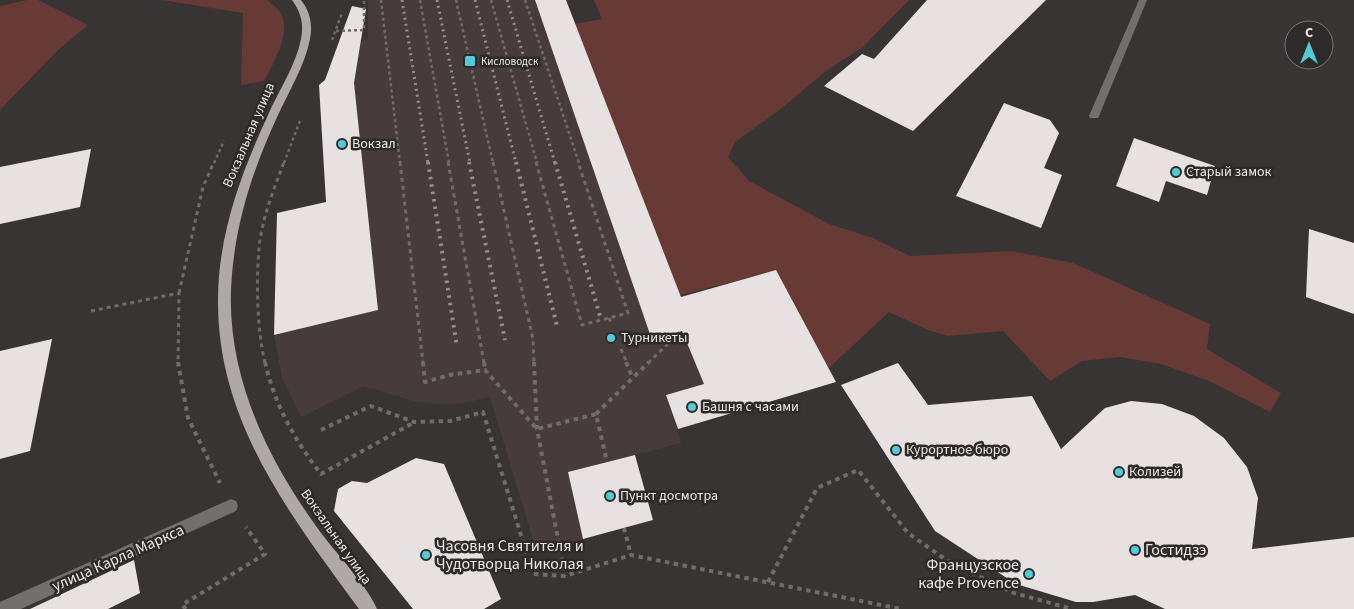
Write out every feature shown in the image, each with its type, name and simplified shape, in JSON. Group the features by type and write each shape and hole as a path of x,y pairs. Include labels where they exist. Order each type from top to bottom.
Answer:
{"main road":[{"name":"Вокзальная улица","path":"296,0 308,23 305,45 256,152 238,199 228,251 226,297 228,346 242,403 273,472 369,609"}],"street":[{"path":"1094,116 1143,0"},
{"name":"улица Карла Маркса","path":"3,609 231,506"}],"path":[{"path":"336,31 364,30 364,0"},
{"path":"381,0 424,382 449,375 485,370"},
{"path":"420,0 485,370 537,429"},
{"path":"456,0 533,339 537,429 565,576"},
{"path":"491,0 582,325 628,313 525,0"},
{"path":"329,49 342,14"},
{"path":"304,112 269,203 259,246 259,336 270,384 300,448 321,474 414,422"},
{"path":"186,609 182,605 265,554 231,506 188,418 178,364 179,293 202,187 224,141"},
{"path":"91,311 179,293"},
{"path":"610,318 612,325"},
{"path":"537,429 596,414 682,331"},
{"path":"621,349 632,378"},
{"path":"321,430 371,406 414,422 450,421 483,412 533,574 565,576 630,555 901,609"},
{"path":"596,414 607,462"},
{"path":"768,582 817,488 858,470 908,533 949,562 1014,593 1072,609"},
{"path":"624,528 630,555"}],"shaded area":[{"path":"27,0 38,0 88,25 58,50 0,110 0,6"},
{"path":"162,0 267,0 270,2 283,18 284,27 280,46 264,81 241,85 243,13"},
{"path":"368,0 535,0 704,384 666,395 681,443 568,472 583,539 537,553 490,397 454,405 417,402 364,386 301,417 282,377 274,335 378,310 354,83 361,42 368,39"},
{"path":"594,0 909,0 863,47 826,71 782,108 735,142 728,157 749,181 829,224 873,238 910,256 1011,251 1073,263 1210,324 1207,349 1281,393 1270,412 1209,381 1161,364 1120,357 1082,361 1050,381 1003,331 948,336 928,330 889,312 829,368 776,271 680,295 575,24 602,19"}],"building":[{"path":"535,0 566,0 681,297 776,270 836,382 678,429 666,395 704,384 682,331 652,340"},
{"path":"927,0 1046,0 913,131 824,86 862,54 874,59"},
{"name":"Вокзал","path":"352,6 366,9 354,83 378,310 274,335 277,213 326,202 319,85 325,80"},
{"path":"1004,103 1050,120 1059,133 1044,168 1062,175 1041,228 956,196"},
{"path":"1134,138 1215,166 1207,195 1166,181 1159,202 1116,186"},
{"path":"91,149 80,207 0,224 0,167"},
{"path":"1309,229 1354,243 1354,314 1306,297"},
{"path":"52,339 30,451 0,459 0,351"},
{"path":"898,363 928,405 1032,396 1061,449 1105,408 1131,401 1162,404 1194,416 1224,438 1247,467 1258,498 1252,549 1354,537 1354,609 1165,609 1135,595 1093,602 1076,602 1016,584 935,531 841,385"},
{"name":"Пункт досмотра","path":"635,455 653,520 583,539 568,472"},
{"name":"Часовня Святителя и Чудотворца Николая","path":"416,458 444,464 501,599 484,609 413,609 334,511 338,489 352,481 367,483"},
{"path":"134,560 140,593 108,609 30,609"}],"railway":[{"path":"402,0 428,163"},
{"path":"437,0 470,163"},
{"path":"475,0 516,163"},
{"path":"507,0 555,163"},
{"path":"428,162 457,347"},
{"path":"469,162 505,340"},
{"path":"516,162 557,326"},
{"path":"555,162 600,316"}],"place":[{"name":"Кисловодск","path":"470,61"},
{"name":"Вокзал","path":"342,144"},
{"name":"Старый замок","path":"1176,172"},
{"name":"Турникеты","path":"611,338"},
{"name":"Башня с часами","path":"692,407"},
{"name":"Курортное бюро","path":"896,450"},
{"name":"Колизей","path":"1119,472"},
{"name":"Пункт досмотра","path":"610,496"},
{"name":"Гостидзэ","path":"1135,550"},
{"name":"Часовня Святителя и Чудотворца Николая","path":"426,555"},
{"name":"Французское кафе Provence","path":"1029,574"}]}
